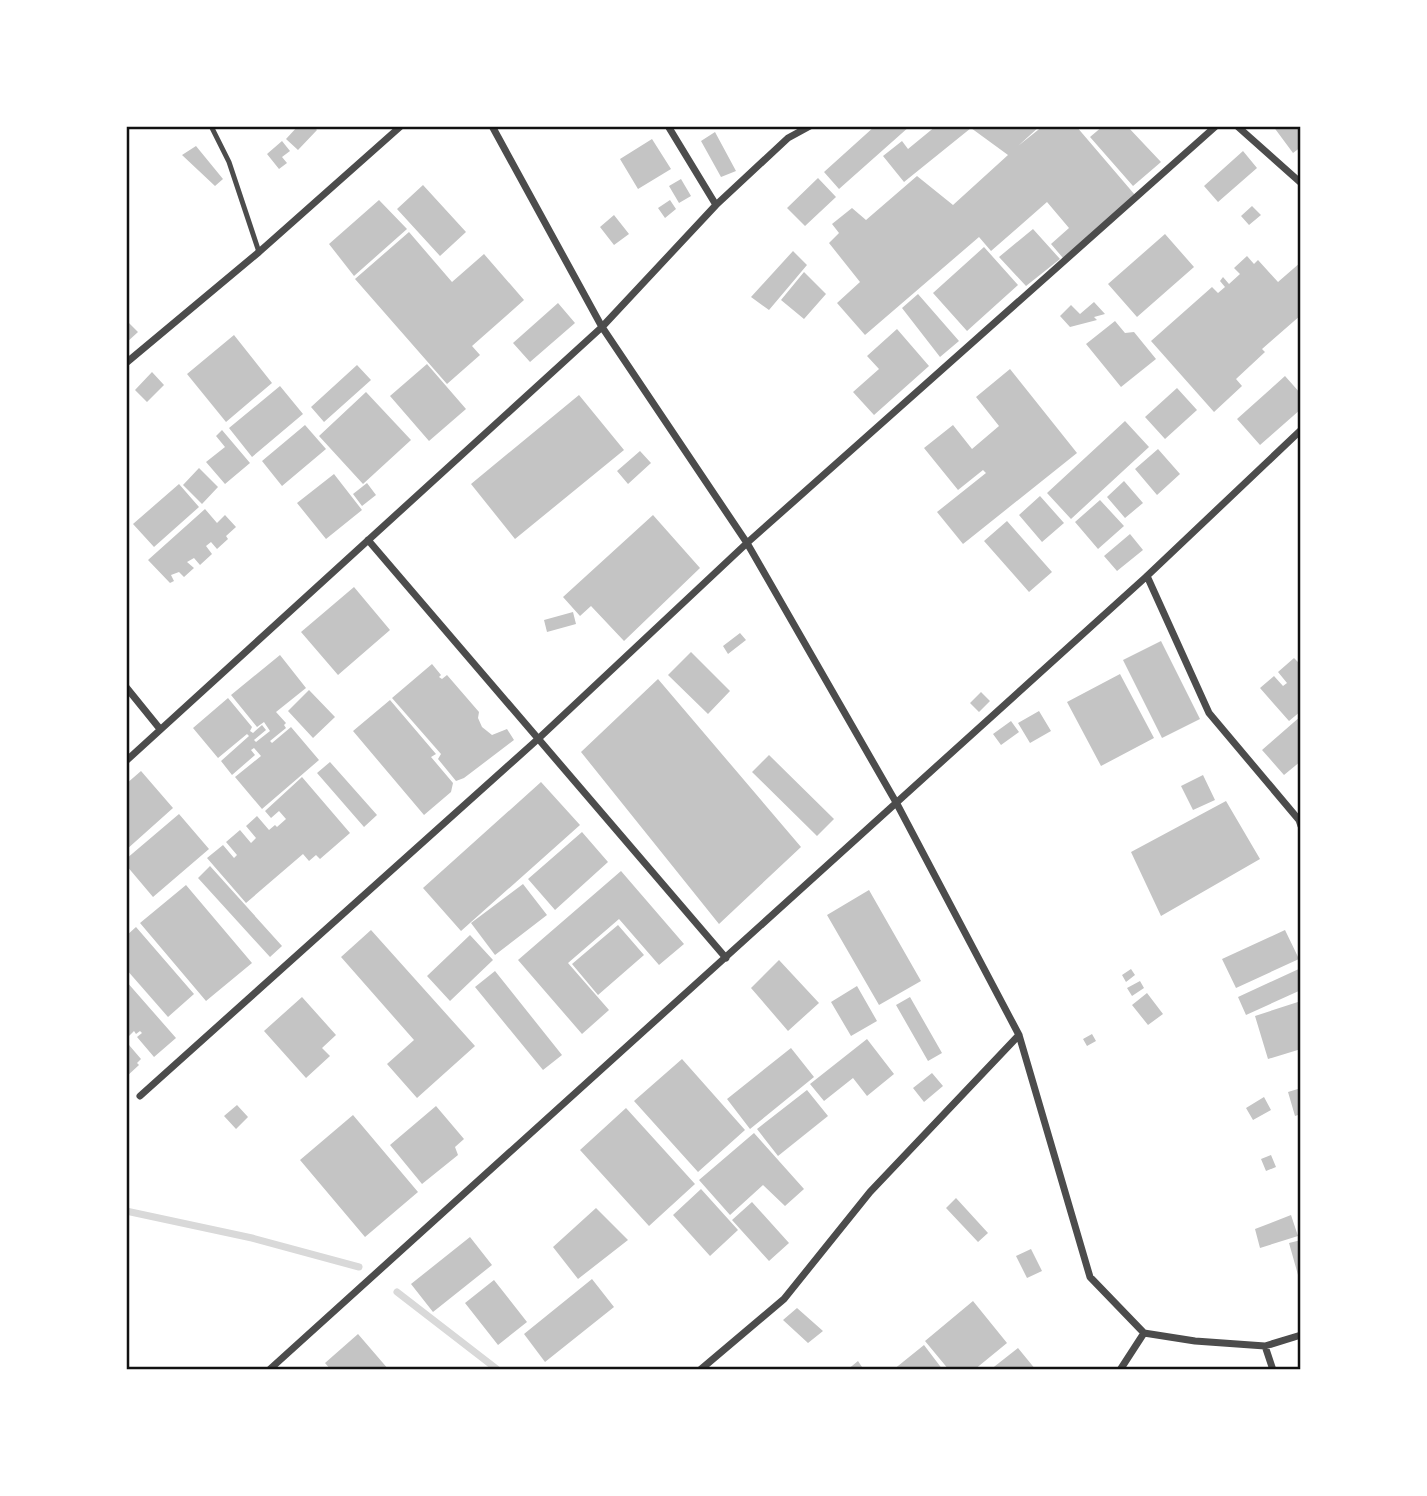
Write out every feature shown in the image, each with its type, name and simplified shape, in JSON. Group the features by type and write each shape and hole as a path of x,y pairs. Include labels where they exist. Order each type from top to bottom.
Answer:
{"street":[{"path":"126,363 259,252 401,126"},
{"path":"492,126 602,327 747,543 897,804 1019,1035 1090,1277 1144,1334 1265,1346 1301,1335"},
{"path":"668,126 716,205"},
{"path":"126,761 602,327 716,205 788,138 810,126"},
{"path":"140,1096 538,739 747,543 1216,126"},
{"path":"1237,126 1301,183"},
{"path":"269,1370 897,804 1147,576 1301,430"},
{"path":"368,540 726,958"},
{"path":"1147,576 1209,713 1300,821"},
{"path":"126,687 160,729"},
{"path":"700,1370 784,1299 870,1192 1019,1035"},
{"path":"1120,1370 1144,1334"},
{"path":"1265,1346 1273,1370"}],"lane":[{"path":"211,126 229,162 259,252"}],"building":[{"path":"298,126 313,126 317,130 298,150 286,139"},
{"path":"875,126 910,126 839,189 824,172"},
{"path":"936,126 1040,126 1018,146 1043,126 1076,126 1135,195 1063,258 1051,244 1069,228 1047,202 991,251 979,237 865,335 837,303 860,282 829,243 839,233 832,224 852,208 866,220 917,176 953,205 1008,155 971,128 904,182 883,156 902,141 908,149"},
{"path":"1103,126 1127,126 1161,162 1133,186 1090,137"},
{"path":"1273,126 1301,126 1301,147 1293,153"},
{"path":"715,132 736,171 721,177 701,141"},
{"path":"652,139 671,169 638,189 620,159"},
{"path":"282,141 290,151 282,157 287,163 279,169 267,154"},
{"path":"196,146 223,179 215,186 182,155"},
{"path":"1243,151 1257,168 1218,202 1204,186"},
{"path":"818,178 836,197 805,226 787,208"},
{"path":"681,179 691,196 679,203 669,186"},
{"path":"423,185 466,232 440,256 397,209"},
{"path":"379,200 407,229 354,276 329,244"},
{"path":"670,200 676,209 665,218 658,208"},
{"path":"1252,206 1261,215 1249,225 1241,216"},
{"path":"614,215 629,234 614,245 600,227"},
{"path":"1033,229 1060,259 1026,286 999,257"},
{"path":"409,232 452,282 484,254 524,300 472,346 480,355 447,384 355,279"},
{"path":"1165,234 1194,267 1137,317 1108,284"},
{"path":"984,247 1018,285 967,331 933,293"},
{"path":"793,251 807,265 769,310 751,297"},
{"path":"1247,256 1254,264 1258,260 1278,282 1301,262 1301,315 1262,349 1265,352 1236,379 1242,386 1214,412 1151,341 1212,287 1218,293 1225,287 1220,281 1223,277 1229,284 1240,274 1234,268"},
{"path":"804,272 826,294 804,319 781,300"},
{"path":"918,294 959,341 940,357 902,308"},
{"path":"1094,302 1105,314 1094,317 1097,320 1070,327 1060,316 1071,305 1080,314"},
{"path":"558,303 575,323 530,362 513,343"},
{"path":"126,320 138,332 126,343"},
{"path":"1115,321 1125,333 1134,332 1156,359 1121,387 1086,344"},
{"path":"897,329 929,366 874,415 853,392 879,369 867,356"},
{"path":"234,335 272,383 226,422 187,374"},
{"path":"427,364 466,409 429,441 390,396"},
{"path":"357,365 371,380 324,422 311,407"},
{"path":"1010,369 1077,453 963,544 937,512 986,473 983,470 958,490 924,448 953,425 972,449 999,426 976,397"},
{"path":"152,372 164,385 147,402 135,390"},
{"path":"1285,376 1301,394 1301,409 1260,445 1237,419"},
{"path":"280,386 303,414 252,457 229,428"},
{"path":"1177,388 1197,410 1165,439 1145,417"},
{"path":"366,392 411,440 363,484 319,436"},
{"path":"579,395 624,450 515,539 471,484"},
{"path":"1125,421 1149,447 1071,519 1047,493"},
{"path":"305,425 326,449 282,486 262,461"},
{"path":"222,430 250,463 225,484 206,462 225,447 216,436"},
{"path":"1158,449 1180,474 1157,495 1135,469"},
{"path":"640,451 651,463 628,484 617,471"},
{"path":"199,468 218,487 202,504 183,485"},
{"path":"334,474 362,510 326,539 297,503"},
{"path":"1124,481 1143,503 1125,518 1107,497"},
{"path":"367,483 376,495 362,506 353,494"},
{"path":"179,484 199,507 154,547 133,524"},
{"path":"1040,496 1064,523 1042,542 1019,515"},
{"path":"1100,500 1124,526 1098,549 1075,522"},
{"path":"205,509 217,523 225,515 236,527 217,549 211,542 206,546 212,554 200,565 194,558 187,562 194,568 184,577 179,572 171,575 174,581 170,583 148,560"},
{"path":"653,515 700,568 624,641 591,606 580,616 563,597"},
{"path":"1007,521 1052,572 1029,592 984,541"},
{"path":"1130,534 1143,550 1117,571 1104,556"},
{"path":"354,587 390,630 338,675 301,632"},
{"path":"573,612 576,624 547,632 544,620"},
{"path":"740,633 746,640 728,654 723,646"},
{"path":"1161,641 1200,719 1162,738 1123,660"},
{"path":"691,652 730,691 708,714 668,675"},
{"path":"280,655 306,688 276,712 286,723 286,728 270,741 272,743 291,727 319,760 262,809 235,777 261,756 254,748 251,750 255,755 232,775 221,761 249,736 247,734 218,758 193,728 228,698 252,727 250,731 253,733 262,725 266,730 254,740 256,742 270,731 264,722 257,727 231,695"},
{"path":"1294,658 1301,665 1301,711 1289,721 1260,688 1274,676 1283,686 1287,683 1278,672"},
{"path":"432,664 441,675 439,677 442,679 447,675 479,712 478,718 482,727 492,735 507,729 514,740 464,778 456,781 438,759 441,754 392,698"},
{"path":"1120,674 1154,738 1101,766 1067,702"},
{"path":"658,679 801,847 719,924 581,752"},
{"path":"309,690 335,717 313,738 288,711"},
{"path":"981,692 990,701 979,712 970,703"},
{"path":"390,700 436,754 431,757 453,783 451,792 424,815 353,731"},
{"path":"1039,711 1051,731 1030,743 1018,723"},
{"path":"1301,716 1301,761 1284,775 1262,750"},
{"path":"1011,721 1019,732 1001,745 993,734"},
{"path":"769,755 834,819 817,836 752,772"},
{"path":"330,762 377,815 364,827 317,773"},
{"path":"141,771 173,808 126,850 126,784"},
{"path":"1203,775 1215,800 1193,810 1181,786"},
{"path":"302,777 350,833 320,859 316,855 309,861 303,854 246,903 207,858 223,845 234,858 237,855 226,842 240,830 251,843 256,838 246,826 257,816 269,830 275,825 277,827 286,819 279,811 271,818 265,811"},
{"path":"541,782 580,825 461,931 423,888"},
{"path":"1226,801 1260,859 1161,916 1131,852"},
{"path":"179,814 209,849 153,897 126,865 126,859"},
{"path":"582,832 608,862 555,910 528,879"},
{"path":"210,866 282,946 270,957 198,878"},
{"path":"621,871 684,944 659,965 619,919 568,963 609,1010 582,1034 518,960"},
{"path":"523,884 547,915 495,955 471,923"},
{"path":"186,885 252,963 206,1001 140,923"},
{"path":"869,890 921,981 879,1005 827,915"},
{"path":"618,925 644,955 598,995 572,964"},
{"path":"136,927 194,994 168,1017 126,969 126,936"},
{"path":"371,930 475,1046 417,1098 387,1064 414,1040 341,957"},
{"path":"1285,930 1299,959 1236,988 1222,959"},
{"path":"470,935 493,960 450,1001 427,976"},
{"path":"779,960 819,1003 788,1031 751,988"},
{"path":"1301,968 1301,990 1246,1015 1238,997"},
{"path":"1131,969 1135,975 1126,982 1122,975"},
{"path":"495,971 562,1055 543,1070 475,987"},
{"path":"126,981 176,1038 154,1057 137,1037 142,1033 140,1031 136,1034 134,1031 128,1037 126,1035"},
{"path":"1140,981 1144,988 1132,996 1127,988"},
{"path":"857,986 877,1021 851,1036 831,1002"},
{"path":"1147,993 1163,1014 1148,1025 1132,1005"},
{"path":"302,997 336,1035 322,1048 330,1056 306,1078 264,1031"},
{"path":"910,997 942,1053 928,1061 896,1005"},
{"path":"1301,1001 1301,1049 1268,1059 1255,1016"},
{"path":"1092,1034 1096,1041 1087,1046 1083,1039"},
{"path":"867,1039 894,1074 867,1096 853,1078 824,1101 810,1084"},
{"path":"129,1045 141,1059 137,1063 139,1065 126,1077 126,1048"},
{"path":"791,1048 814,1077 750,1129 727,1099"},
{"path":"682,1059 745,1130 698,1172 634,1101"},
{"path":"932,1073 943,1086 924,1102 913,1088"},
{"path":"1301,1088 1301,1114 1295,1116 1288,1092"},
{"path":"807,1090 828,1116 778,1156 757,1129"},
{"path":"1264,1097 1271,1110 1253,1120 1246,1108"},
{"path":"237,1105 248,1117 236,1129 224,1116"},
{"path":"436,1106 464,1139 455,1147 458,1155 422,1184 390,1145"},
{"path":"626,1108 695,1184 649,1226 580,1150"},
{"path":"353,1115 418,1192 365,1237 300,1160"},
{"path":"754,1133 804,1189 785,1206 763,1185 730,1215 699,1180"},
{"path":"1271,1155 1276,1167 1266,1171 1261,1159"},
{"path":"701,1189 738,1230 710,1256 673,1215"},
{"path":"956,1198 988,1233 978,1242 946,1208"},
{"path":"752,1202 789,1243 769,1261 732,1220"},
{"path":"596,1208 628,1240 578,1279 553,1247"},
{"path":"1291,1215 1298,1236 1260,1248 1255,1229"},
{"path":"470,1237 492,1265 433,1312 411,1284"},
{"path":"1301,1240 1301,1282 1300,1282 1289,1243"},
{"path":"1031,1249 1042,1271 1027,1278 1016,1256"},
{"path":"592,1279 614,1307 545,1362 524,1334"},
{"path":"494,1280 527,1322 498,1345 465,1303"},
{"path":"973,1301 1007,1343 974,1370 949,1370 925,1341"},
{"path":"797,1308 823,1331 808,1343 783,1320"},
{"path":"358,1334 389,1370 331,1370 325,1363"},
{"path":"924,1345 943,1370 893,1370"},
{"path":"1018,1348 1036,1370 990,1370"},
{"path":"858,1361 864,1370 847,1370"}],"waterway":[{"path":"126,1211 252,1238 359,1267"},
{"path":"397,1292 498,1370"}]}
